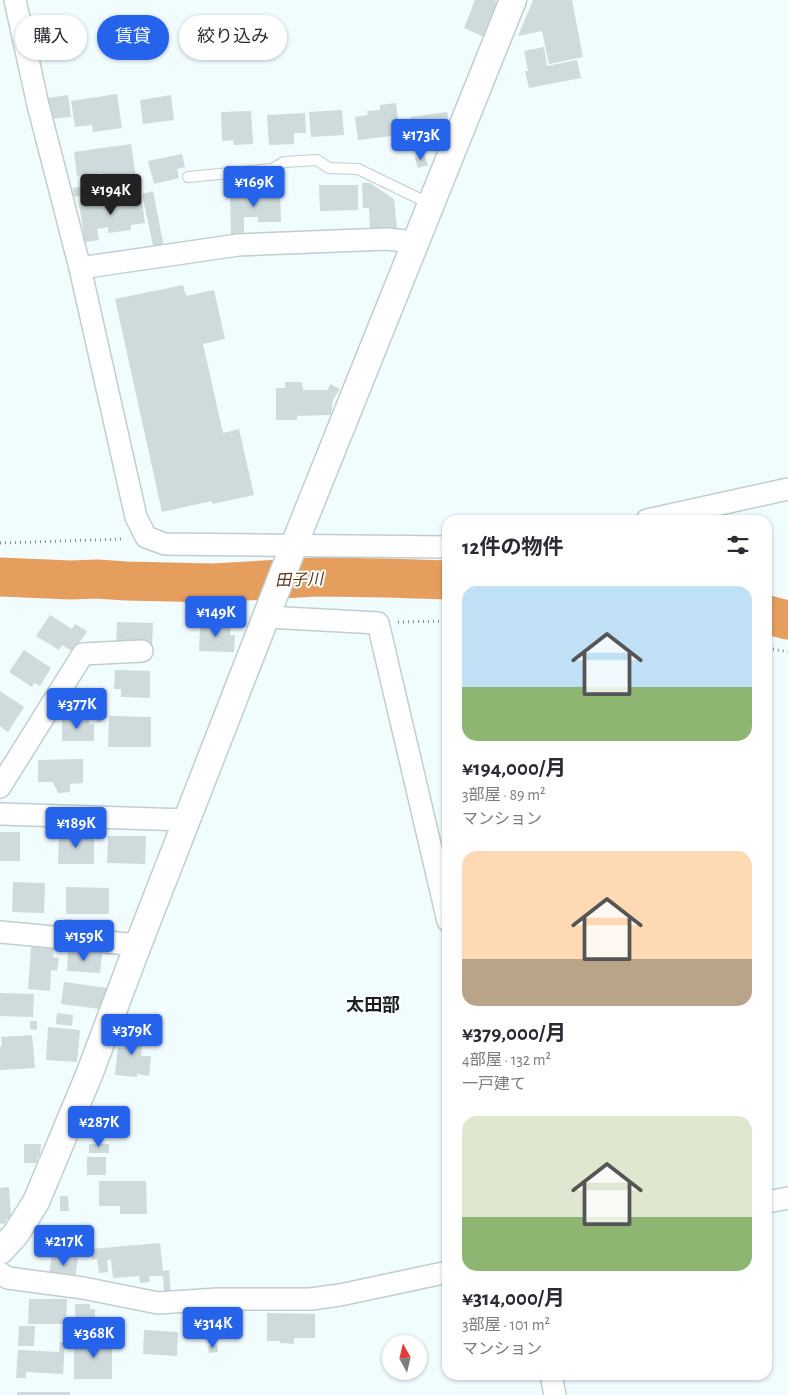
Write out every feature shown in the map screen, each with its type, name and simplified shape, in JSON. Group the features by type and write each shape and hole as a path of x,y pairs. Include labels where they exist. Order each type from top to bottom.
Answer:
{"street":[{"path":"15,0 38,105 80,268 136,517 146,537 165,544 292,551 442,547"},
{"path":"0,1251 15,1235 36,1202 89,1075 292,551 513,0"},
{"path":"80,268 238,245 386,238 416,242"},
{"path":"670,515 788,489"},
{"path":"270,610 378,623 442,895"},
{"path":"0,787 83,654 142,651"},
{"path":"0,814 187,820"},
{"path":"0,932 138,945"},
{"path":"772,1201 788,1198"},
{"path":"0,1273 8,1278 83,1288 158,1303 218,1299 311,1299 340,1295 442,1273"},
{"path":"552,1380 555,1395"}],"lane":[{"path":"188,177 272,169 284,162 317,160 329,168 358,169 420,199 431,202"}],"path":[{"path":"0,543 138,539 146,537"},
{"path":"378,623 442,621"},
{"path":"772,649 788,652"}],"building":[{"path":"475,0 493,0 498,2 484,37 464,28"},
{"path":"533,0 572,0 583,57 549,64 542,31 518,36"},
{"path":"544,47 547,66 577,60 581,78 529,88 525,71 528,71 524,51"},
{"path":"117,94 122,128 93,132 92,125 75,127 71,101"},
{"path":"68,95 71,117 51,119 48,98"},
{"path":"171,95 174,120 143,124 140,100"},
{"path":"396,103 400,135 358,140 355,117 368,115 367,111 380,110 380,105"},
{"path":"342,110 344,135 311,137 309,112"},
{"path":"251,111 253,144 234,145 233,140 222,141 221,112"},
{"path":"447,112 449,122 444,122 445,131 439,132 441,144 414,147 410,117"},
{"path":"305,113 306,133 294,133 294,144 269,145 267,115"},
{"path":"131,144 138,192 106,196 102,173 77,176 74,152"},
{"path":"182,154 185,167 177,169 179,178 154,184 148,161"},
{"path":"424,154 428,165 418,168 415,158"},
{"path":"362,183 370,183 394,199 397,228 370,229 369,208 363,208"},
{"path":"99,184 100,193 74,197 73,188"},
{"path":"319,185 358,185 358,210 320,211"},
{"path":"280,188 281,222 258,222 258,217 244,217 244,238 231,238 230,189"},
{"path":"153,191 164,247 154,250 142,194"},
{"path":"141,195 145,223 131,225 131,230 108,233 108,227 97,229 99,240 85,242 79,204"},
{"path":"183,285 186,296 214,290 225,339 203,344 223,433 239,429 254,495 212,504 212,501 162,512 115,299"},
{"path":"285,382 302,382 303,390 328,390 330,384 340,389 333,400 331,415 297,416 297,420 276,420 276,388 285,388"},
{"path":"50,615 72,629 75,624 87,631 73,652 62,645 59,650 36,636"},
{"path":"117,622 153,623 152,649 116,649"},
{"path":"207,622 217,622 217,625 231,626 230,635 235,635 234,652 199,651 200,627 207,628"},
{"path":"24,650 51,668 40,686 34,683 32,687 9,672"},
{"path":"115,670 150,671 150,698 121,697 121,689 114,689"},
{"path":"85,690 86,704 76,705 75,691"},
{"path":"0,691 24,707 8,732 0,726"},
{"path":"96,713 102,713 102,722 96,722"},
{"path":"109,716 151,717 151,747 108,747"},
{"path":"89,717 89,724 94,724 94,741 62,741 62,718"},
{"path":"83,759 83,783 70,784 70,792 58,793 53,782 38,782 38,760"},
{"path":"0,832 20,832 20,861 0,861"},
{"path":"59,833 94,834 94,864 58,864"},
{"path":"108,836 146,836 145,864 107,863"},
{"path":"13,882 45,883 44,913 12,912"},
{"path":"66,887 109,888 109,914 66,914"},
{"path":"64,919 72,919 71,927 63,927"},
{"path":"31,947 54,948 53,957 59,958 57,971 51,970 50,991 28,989"},
{"path":"68,951 102,954 100,973 67,971"},
{"path":"64,982 107,988 100,1009 61,1004"},
{"path":"0,993 34,994 33,1017 0,1016"},
{"path":"57,1013 73,1015 72,1026 56,1024"},
{"path":"30,1021 37,1021 37,1030 30,1029"},
{"path":"48,1027 80,1030 77,1062 46,1060"},
{"path":"125,1028 144,1030 141,1056 151,1056 149,1076 137,1074 137,1077 115,1075 118,1047 123,1048"},
{"path":"32,1035 35,1068 0,1070 1,1037"},
{"path":"128,1106 129,1131 96,1132 95,1107"},
{"path":"24,1144 41,1144 37,1163 24,1163"},
{"path":"89,1144 109,1144 109,1153 89,1153"},
{"path":"87,1157 106,1157 106,1175 87,1175"},
{"path":"99,1181 146,1181 147,1214 120,1214 120,1206 99,1206"},
{"path":"9,1187 11,1218 6,1219 6,1223 0,1224 0,1188"},
{"path":"60,1196 68,1196 69,1211 60,1211"},
{"path":"160,1243 163,1271 169,1270 171,1293 164,1293 163,1276 149,1276 150,1282 140,1283 139,1276 113,1278 111,1260 107,1260 108,1272 99,1273 97,1259 92,1260 91,1249"},
{"path":"52,1254 78,1258 75,1279 49,1275"},
{"path":"29,1299 67,1299 66,1324 28,1324"},
{"path":"75,1304 90,1304 90,1309 95,1309 95,1337 76,1337"},
{"path":"267,1313 315,1314 315,1338 294,1338 294,1344 267,1341"},
{"path":"234,1314 235,1329 212,1330 211,1315"},
{"path":"19,1326 35,1326 34,1346 18,1346"},
{"path":"144,1330 178,1332 177,1356 143,1354"},
{"path":"98,1332 107,1332 107,1337 112,1337 112,1379 74,1379 74,1341 83,1341 83,1346 98,1344"},
{"path":"60,1342 65,1342 63,1374 26,1372 26,1378 16,1378 18,1350 59,1352"},
{"path":"217,1345 218,1352 209,1353 208,1346"},
{"path":"17,1392 70,1392 70,1395 17,1395"}],"waterway":[{"name":"田子川","path":"0,577 213,583 316,577 442,580"},
{"name":"田子川","path":"772,616 788,620"}],"district":[{"name":"太田部","path":"373,1005"}]}
